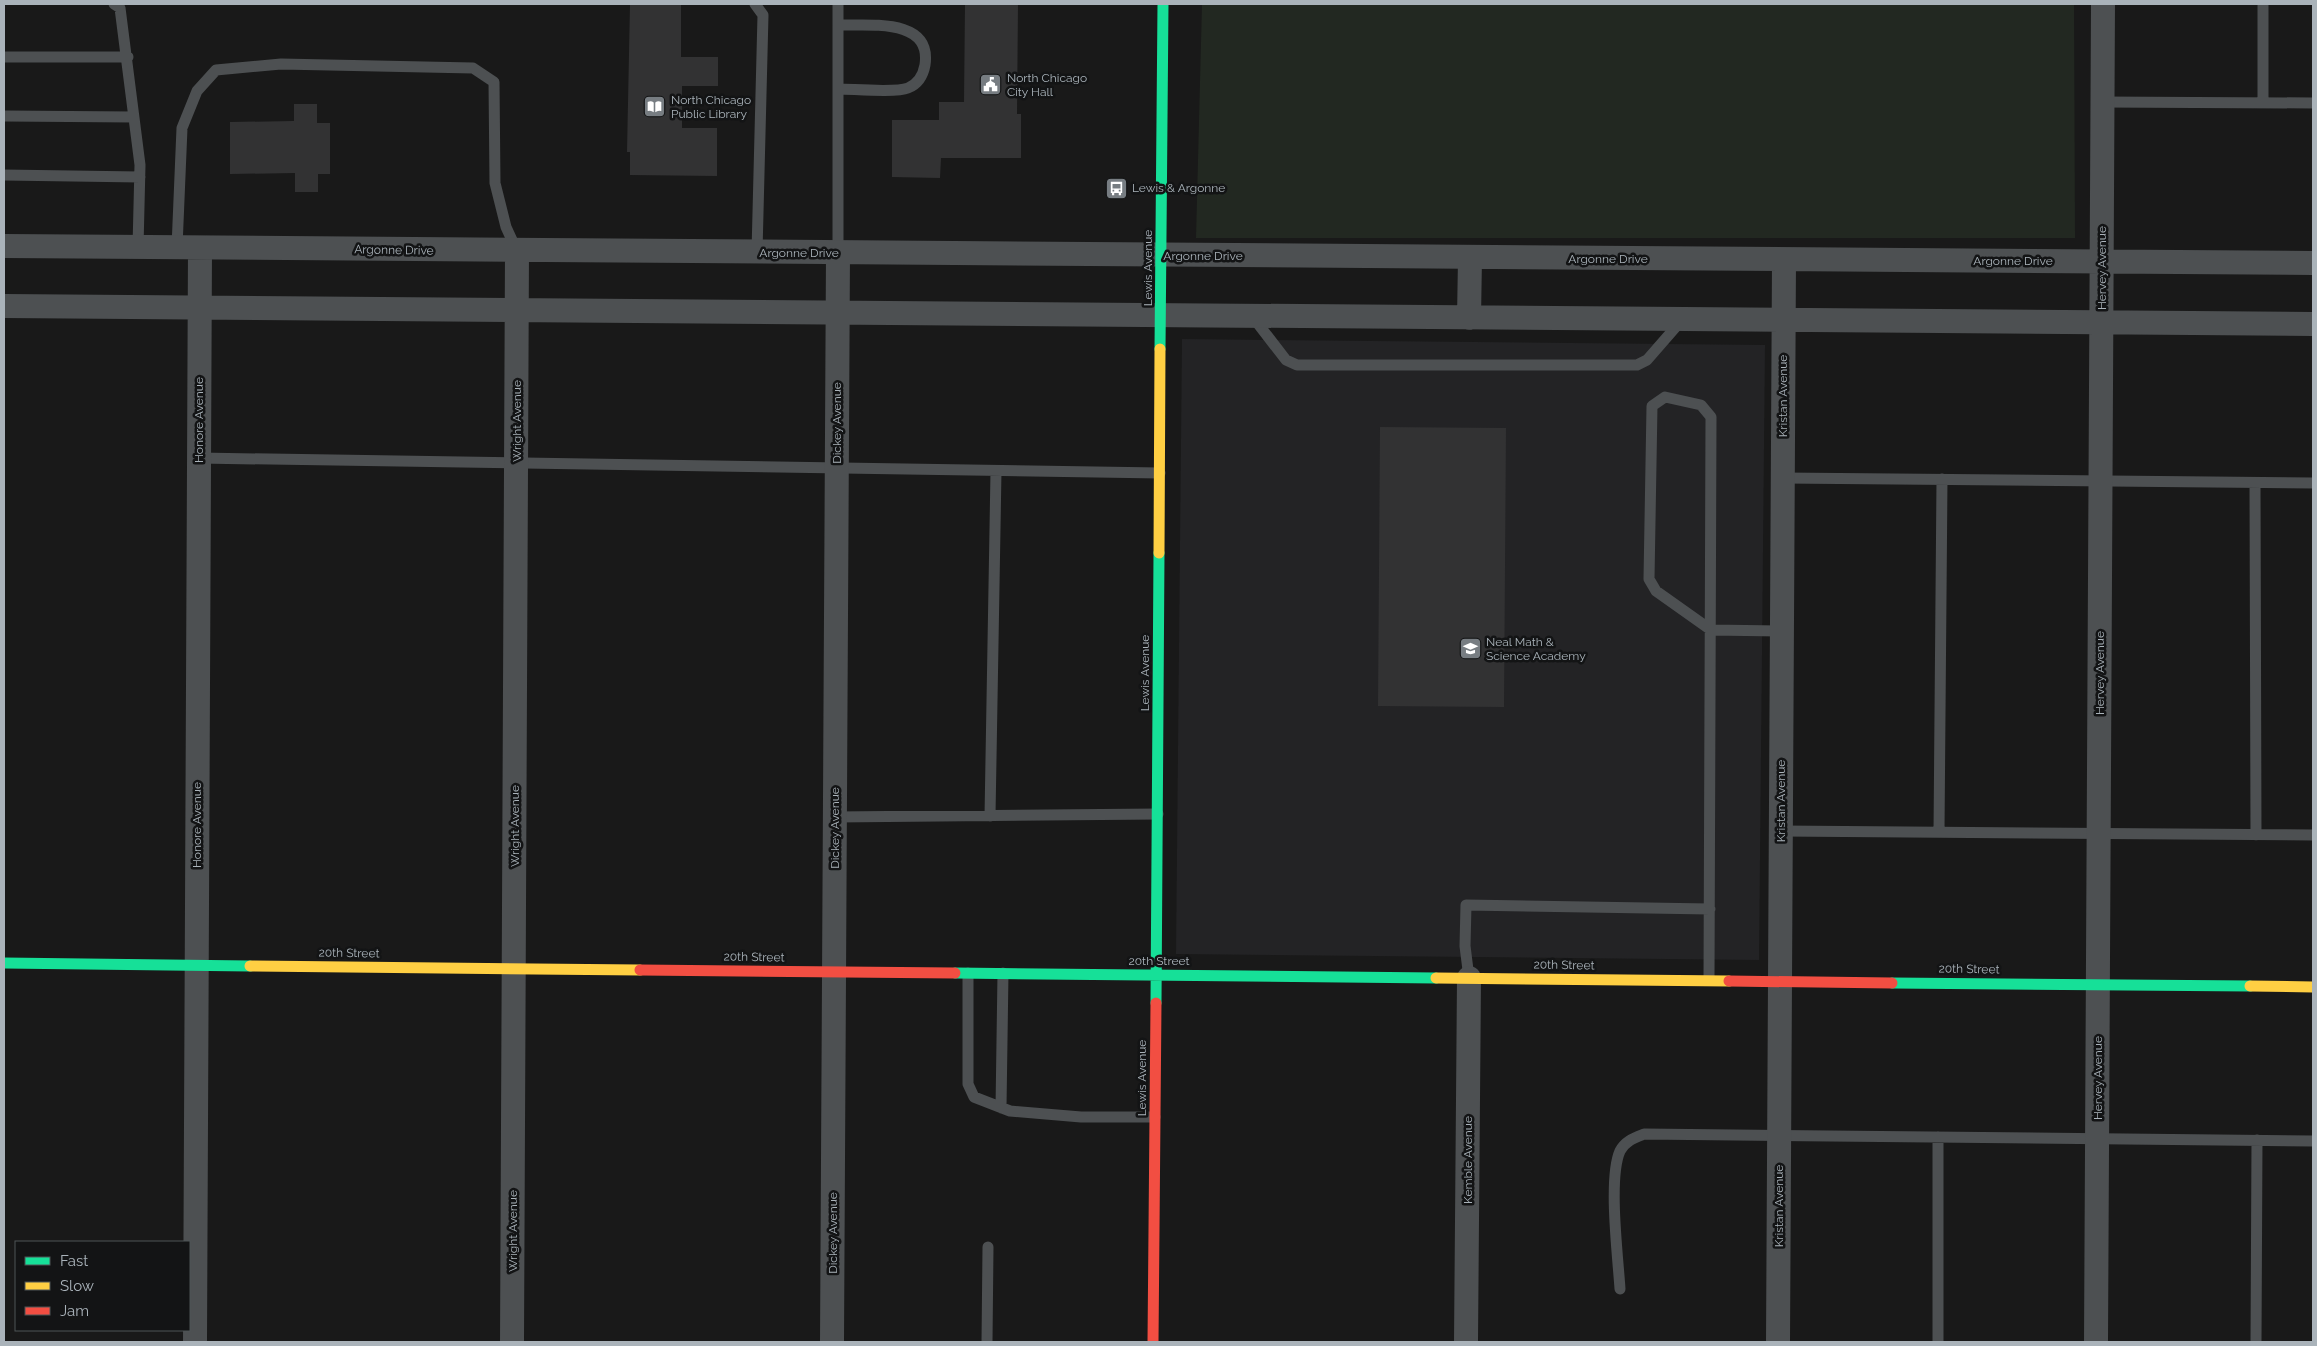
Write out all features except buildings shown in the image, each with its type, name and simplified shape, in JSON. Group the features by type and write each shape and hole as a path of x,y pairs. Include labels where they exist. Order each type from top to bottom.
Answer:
{"street":[{"name":"Lewis Avenue","path":"1153,1342 1163,4"},
{"name":"Hervey Avenue","path":"2096,1342 2103,4"},
{"name":"Argonne Drive","path":"4,246 2313,263"},
{"name":"Honore Avenue","path":"188,248 199,308 195,1342"},
{"name":"Wright Avenue","path":"512,1342 517,251"},
{"name":"Dickey Avenue","path":"832,1342 838,253"},
{"path":"1469,318 1470,258"},
{"name":"Kristan Avenue","path":"1778,1342 1784,260"},
{"path":"4,306 2313,324"},
{"name":"20th Street","path":"4,963 2313,987"},
{"name":"Kemble Avenue","path":"1466,1342 1469,978"}],"lane":[{"path":"114,4 120,8 128,57 140,177 138,247"},
{"path":"755,4 763,16 757,252"},
{"path":"838,4 838,253"},
{"path":"2263,4 2263,103"},
{"path":"838,25 901,27 914,32 922,45 925,60 923,73 919,79 915,84 905,89 838,89"},
{"path":"4,57 128,57"},
{"path":"188,248 182,128 197,91 216,70 281,64 473,68 494,82 495,183 506,227 517,251"},
{"path":"2102,102 2313,103"},
{"path":"4,116 134,117"},
{"path":"4,175 140,177"},
{"path":"1252,316 1286,360 1297,365 1637,365 1647,360 1683,319"},
{"path":"1709,980 1711,630 1711,417 1701,405 1666,397 1652,406 1649,579 1656,591 1711,630 1782,631"},
{"path":"199,458 1160,474"},
{"path":"990,816 996,471"},
{"path":"1783,478 2313,483"},
{"path":"1939,832 1942,480"},
{"path":"2254,483 2256,835"},
{"path":"835,817 1158,814"},
{"path":"1781,831 2313,835"},
{"path":"1469,978 1465,946 1466,906 1710,909"},
{"path":"968,973 968,1084 974,1097 1010,1111 1081,1117 1155,1117"},
{"path":"1001,1108 1003,973"},
{"path":"1620,1289 1615,1185 1616,1165 1620,1150 1628,1140 1644,1134 2313,1141"},
{"path":"1938,1137 1938,1342"},
{"path":"2256,1342 2257,1140"},
{"path":"988,1247 988,1342"}],"shaded area":[{"path":"1202,4 2074,4 2075,238 1196,238"},
{"name":"Neal Math & Science Academy","path":"1182,339 1765,345 1759,960 1176,954"}],"traffic: fast":[{"path":"1160,349 1163,4"},
{"path":"1156,1003 1159,553"},
{"path":"4,963 250,966"},
{"path":"955,973 1436,978"},
{"path":"1892,983 2250,986"}],"traffic: slow":[{"path":"1159,553 1160,349"},
{"path":"250,966 640,970"},
{"path":"1436,978 1729,981"},
{"path":"2250,986 2313,987"}],"traffic: jam":[{"path":"640,970 955,973"},
{"path":"1729,981 1892,983"},
{"path":"1153,1342 1156,1003"}],"place":[{"name":"North Chicago City Hall","path":"991,85"},
{"name":"North Chicago Public Library","path":"655,107"},
{"name":"Lewis & Argonne","path":"1116,188"},
{"name":"Neal Math & Science Academy","path":"1470,649"}]}
